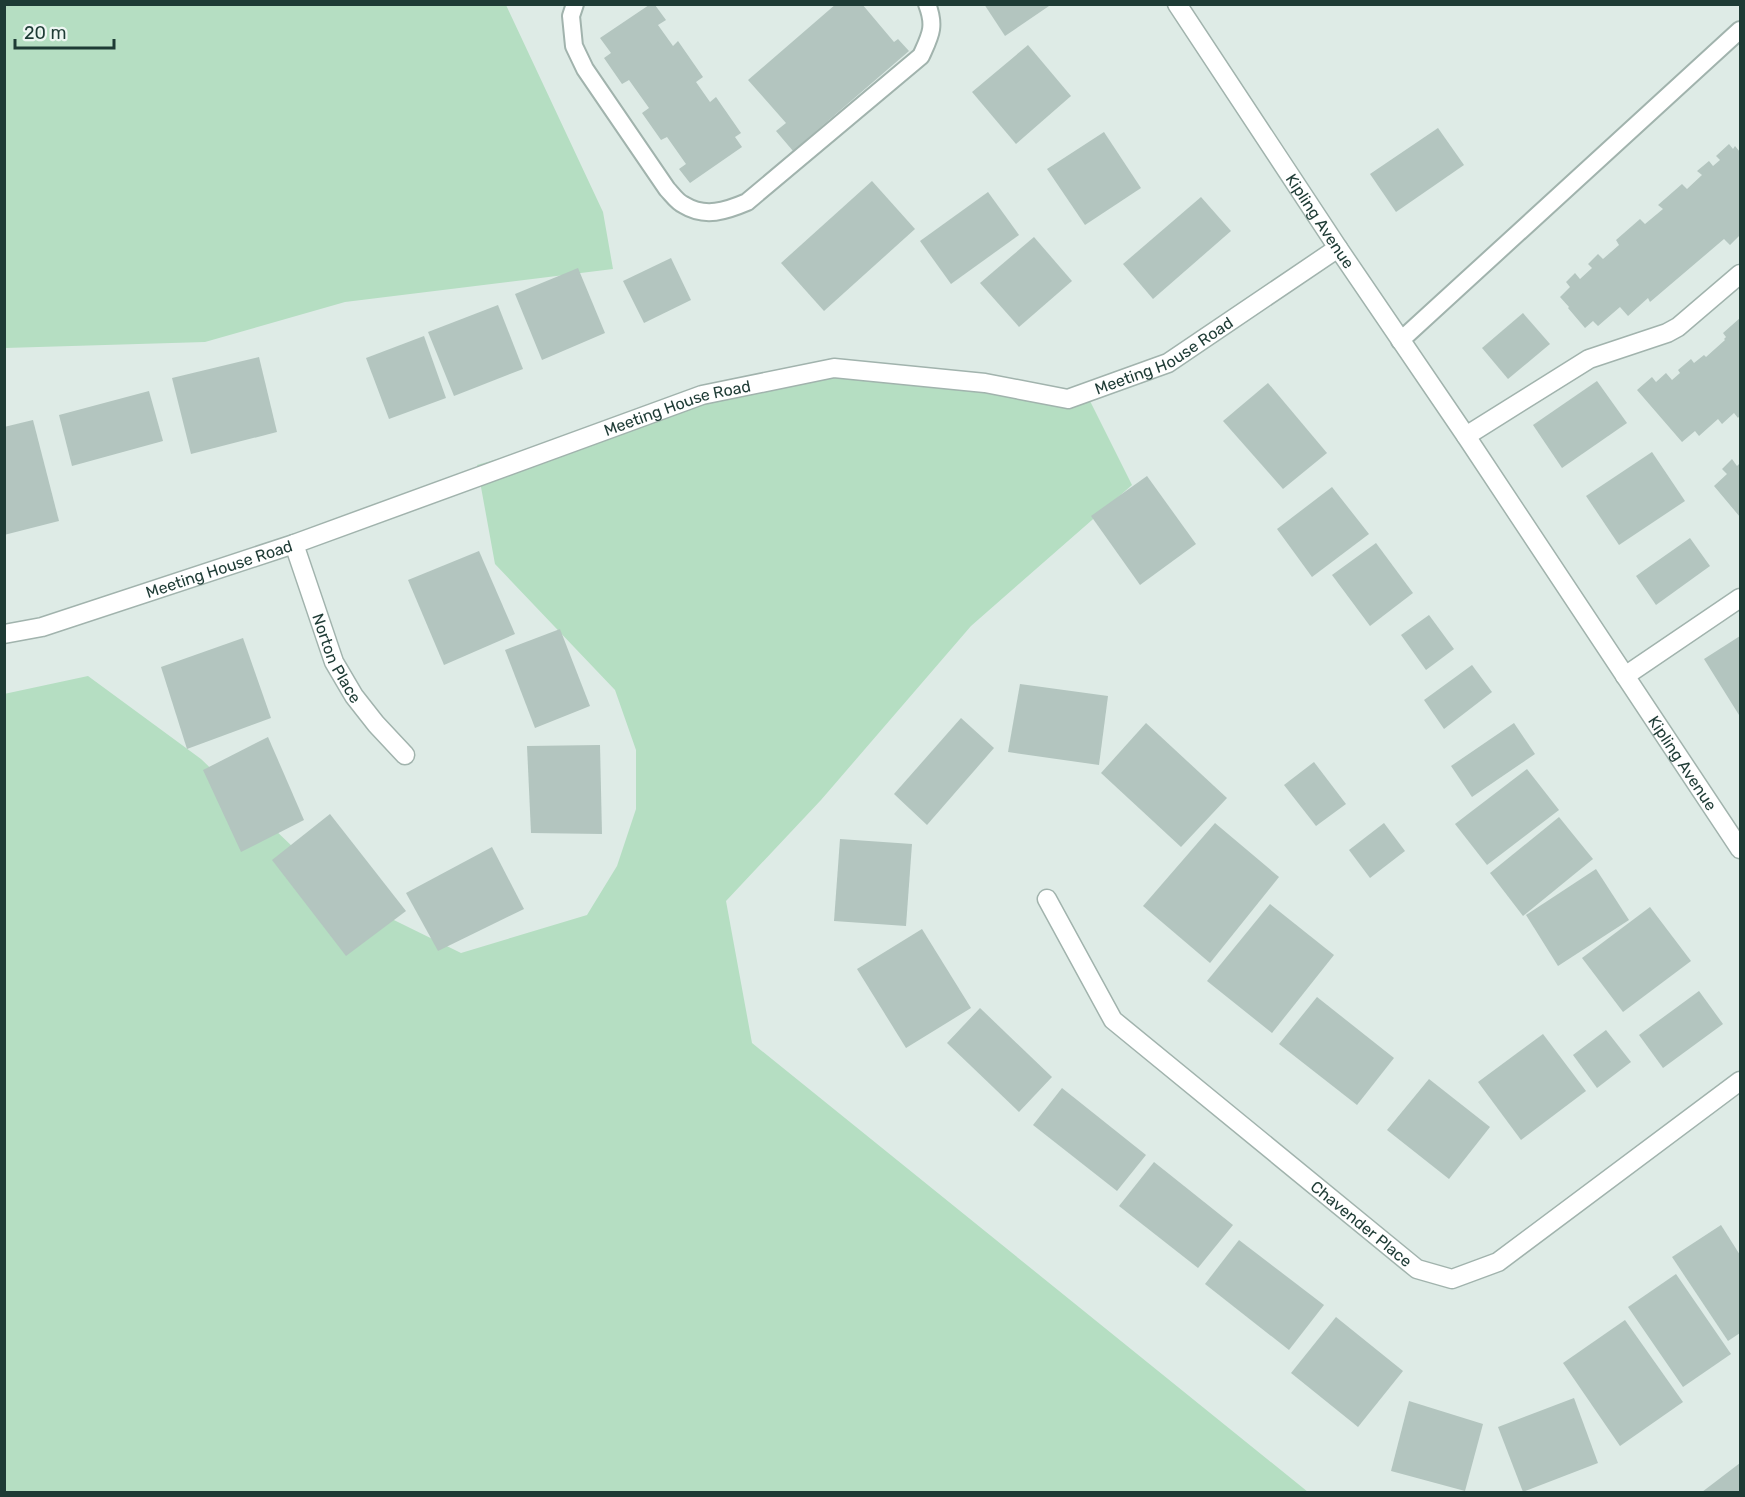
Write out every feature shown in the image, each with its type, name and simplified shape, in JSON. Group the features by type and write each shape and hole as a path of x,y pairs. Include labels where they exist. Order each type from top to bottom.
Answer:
{"street":[{"name":"Kipling Avenue","path":"1177,4 1740,849"},
{"name":"Meeting House Road","path":"4,634 42,627 294,544 702,395 834,368 984,383 1068,399 1168,363 1338,248"},
{"path":"1466,436 1589,359 1667,333 1678,327 1740,274"},
{"name":"Norton Place","path":"294,544 334,662 354,696 405,755"},
{"path":"1625,676 1740,598"},
{"name":"Chavender Place","path":"1047,899 1113,1020 1417,1269 1452,1279 1498,1262 1740,1081"}],"lane":[{"path":"575,4 571,16 574,46 585,69 667,189 683,205 705,213 728,211 747,202 921,56 932,33 931,13 927,4"},
{"path":"1400,341 1740,30"}],"green space":[{"path":"4,5 506,5 603,212 613,269 345,302 205,342 5,348"},
{"path":"802,367 1087,395 1132,485 971,626 821,800 726,901 752,1043 1308,1492 5,1492 4,694 88,676 201,759 343,895 461,953 587,915 617,866 636,809 636,750 615,690 495,564 477,465"}],"building":[{"path":"836,4 862,4 894,42 898,39 909,51 793,151 776,131 786,123 748,80"},
{"path":"984,4 1052,4 1005,36"},
{"path":"649,5 655,5 666,20 658,25 673,46 678,41 703,77 696,82 710,102 716,97 741,133 735,137 742,147 690,183 679,169 686,164 667,137 661,140 642,113 649,108 629,80 622,84 604,58 611,53 600,38"},
{"path":"1028,45 1071,96 1016,144 972,92"},
{"path":"1438,128 1464,165 1396,212 1370,174"},
{"path":"1104,132 1141,188 1085,225 1047,169"},
{"path":"1729,144 1733,149 1735,146 1740,152 1740,235 1730,245 1724,239 1650,302 1648,298 1628,316 1620,307 1598,326 1593,321 1585,328 1560,297 1570,287 1566,282 1575,273 1580,279 1592,268 1588,264 1598,254 1603,259 1619,245 1616,240 1640,219 1645,224 1663,209 1658,205 1682,184 1687,189 1702,175 1697,171 1709,161 1713,166 1720,160 1716,156"},
{"path":"872,181 915,229 824,311 781,263"},
{"path":"988,192 1019,235 951,284 920,241"},
{"path":"1201,197 1231,231 1153,299 1123,264"},
{"path":"1034,237 1072,281 1019,327 980,283"},
{"path":"671,258 691,300 644,323 623,281"},
{"path":"578,268 605,333 542,360 515,294"},
{"path":"498,305 523,369 454,396 428,332"},
{"path":"1523,313 1550,344 1508,379 1482,348"},
{"path":"1740,318 1740,415 1738,418 1734,413 1722,424 1718,419 1699,436 1695,431 1682,442 1637,390 1652,377 1656,382 1666,373 1672,380 1680,373 1678,370 1691,359 1694,363 1704,355 1706,357 1725,340 1723,333"},
{"path":"424,336 446,398 389,419 366,358"},
{"path":"259,357 277,432 191,454 172,378"},
{"path":"1597,381 1627,423 1562,468 1533,425"},
{"path":"1268,383 1327,453 1283,489 1223,421"},
{"path":"149,391 163,441 72,466 59,415"},
{"path":"33,420 59,521 4,535 4,427"},
{"path":"1652,452 1685,501 1619,545 1586,496"},
{"path":"1732,459 1737,466 1740,463 1740,517 1714,486 1727,474 1722,469"},
{"path":"1147,476 1196,544 1140,585 1091,516"},
{"path":"1332,487 1369,534 1312,577 1277,529"},
{"path":"1690,538 1710,566 1656,605 1636,576"},
{"path":"1376,543 1413,593 1370,626 1332,575"},
{"path":"479,551 515,634 444,665 408,580"},
{"path":"1429,615 1454,649 1426,670 1401,635"},
{"path":"560,629 590,706 535,728 505,650"},
{"path":"1740,636 1740,714 1739,715 1704,659"},
{"path":"243,638 271,718 187,749 161,667"},
{"path":"1472,665 1492,692 1444,729 1424,700"},
{"path":"1020,684 1108,696 1099,765 1008,752"},
{"path":"961,718 994,748 927,825 894,794"},
{"path":"1146,723 1227,798 1181,847 1101,773"},
{"path":"1514,723 1535,754 1472,797 1451,766"},
{"path":"268,737 304,820 241,852 203,770"},
{"path":"600,745 602,834 531,833 527,746"},
{"path":"1314,762 1346,804 1316,826 1284,785"},
{"path":"1527,769 1559,810 1487,865 1455,824"},
{"path":"330,814 406,911 346,956 272,860"},
{"path":"1559,817 1593,859 1523,916 1490,873"},
{"path":"1215,823 1279,877 1210,963 1143,906"},
{"path":"1384,823 1405,851 1370,878 1349,850"},
{"path":"840,839 912,844 906,926 834,921"},
{"path":"492,847 524,909 438,951 406,893"},
{"path":"1596,869 1629,920 1558,966 1526,915"},
{"path":"1270,904 1334,955 1272,1033 1207,981"},
{"path":"1650,907 1691,961 1623,1012 1582,958"},
{"path":"922,929 971,1008 906,1048 857,969"},
{"path":"1699,991 1723,1024 1663,1068 1639,1035"},
{"path":"1317,997 1394,1058 1357,1105 1279,1044"},
{"path":"980,1008 1052,1077 1019,1112 947,1043"},
{"path":"1606,1030 1631,1062 1597,1088 1573,1055"},
{"path":"1543,1034 1586,1091 1521,1140 1478,1082"},
{"path":"1429,1079 1490,1127 1449,1179 1387,1130"},
{"path":"1062,1088 1146,1155 1117,1191 1033,1125"},
{"path":"1154,1162 1233,1225 1198,1268 1119,1206"},
{"path":"1721,1225 1740,1255 1740,1333 1728,1341 1672,1257"},
{"path":"1239,1240 1324,1305 1289,1350 1205,1284"},
{"path":"1676,1274 1731,1354 1683,1387 1628,1307"},
{"path":"1336,1317 1403,1371 1358,1427 1291,1373"},
{"path":"1625,1320 1683,1402 1620,1446 1563,1363"},
{"path":"1574,1398 1598,1463 1523,1492 1498,1427"},
{"path":"1409,1401 1483,1424 1465,1491 1391,1471"},
{"path":"1740,1463 1740,1492 1702,1492"}]}
